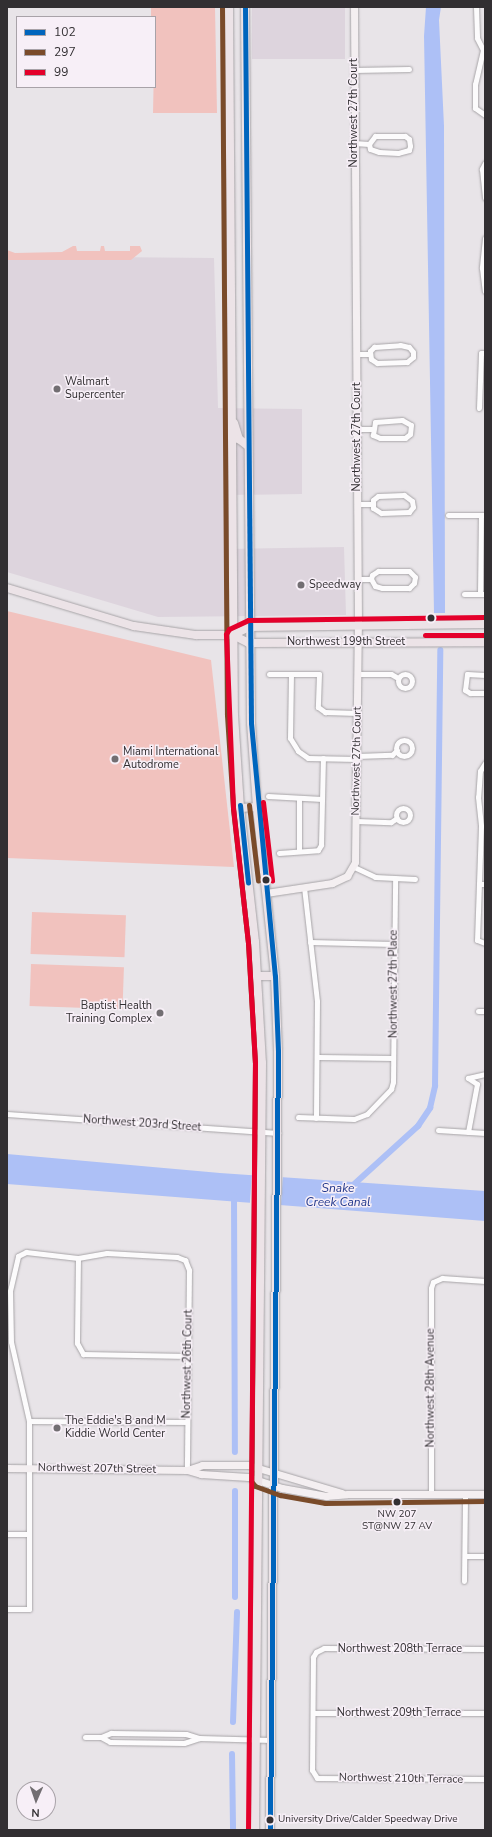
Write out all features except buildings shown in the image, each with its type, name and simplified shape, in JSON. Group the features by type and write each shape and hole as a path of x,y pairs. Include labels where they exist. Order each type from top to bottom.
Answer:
{"main road":[{"path":"228,7 232,417 232,635 240,808 258,976 262,1132 255,1830"},
{"path":"245,7 249,643 252,760 274,976 278,1133 270,1830"},
{"path":"232,417 239,438 248,446"},
{"name":"Northwest 199th Street","path":"7,588 134,626 196,635 232,635 249,627 485,624"},
{"name":"Northwest 199th Street","path":"232,635 249,643 485,642"},
{"path":"240,808 257,807"},
{"path":"258,976 274,976"},
{"path":"257,1604 272,1604"}],"street":[{"name":"Northwest 27th Court","path":"354,7 358,579 356,821 354,867"},
{"path":"476,7 477,38 484,50 475,84 475,108 485,115"},
{"path":"354,70 408,69"},
{"path":"375,136 405,136 409,139 410,146 409,150 398,153 379,152 370,149 369,144 375,136"},
{"path":"354,143 369,144"},
{"path":"485,162 482,169 485,198"},
{"path":"485,238 482,268 485,291"},
{"path":"400,345 409,347 413,354 410,359 403,362 377,363 371,359 370,354 372,348 379,346 400,345"},
{"path":"479,408 483,379 481,353 485,353"},
{"path":"356,354 370,354"},
{"path":"402,420 410,422 412,428 405,438 377,437 372,429 377,421 402,420"},
{"path":"356,429 372,429"},
{"path":"404,495 411,498 413,504 412,509 406,513 381,513 374,510 372,504 378,496 404,495"},
{"path":"357,504 372,504"},
{"path":"448,515 483,515 483,594 464,594"},
{"path":"358,579 371,579 378,587 409,588 414,583 415,577 409,571 378,571 372,575 371,579"},
{"path":"269,674 319,674 318,707 325,712 357,713"},
{"path":"291,674 291,742 298,752 308,758 323,758 392,754 397,750"},
{"path":"358,674 391,674 398,678"},
{"path":"485,675 467,674 465,690 470,693 485,694"},
{"path":"279,853 318,850 321,846 323,758"},
{"path":"485,763 480,771 478,797 483,826 479,884 478,940 485,943"},
{"path":"268,796 322,800"},
{"path":"299,799 299,851"},
{"path":"356,821 391,822 397,818"},
{"path":"266,893 332,884 347,876 354,867 375,877 415,879"},
{"name":"Northwest 27th Place","path":"316,1118 338,1121 354,1119 367,1114 391,1089 393,1058 395,879"},
{"path":"479,884 485,884"},
{"path":"298,1117 316,1118 318,1057 317,1001 304,887"},
{"path":"310,942 394,944"},
{"path":"478,1010 485,1011"},
{"path":"318,1057 393,1058"},
{"path":"468,1132 477,1084 468,1078 485,1074"},
{"name":"Northwest 203rd Street","path":"7,1114 278,1133"},
{"path":"438,1130 485,1133"},
{"path":"7,1609 29,1609 29,1421 11,1342 10,1291 18,1256 26,1252 78,1258 77,1343 83,1354 90,1356 188,1356"},
{"name":"Northwest 26th Court","path":"78,1258 108,1253 177,1257 185,1260 189,1270 187,1470"},
{"name":"Northwest 28th Avenue","path":"430,1494 431,1288 433,1282 442,1278 485,1281"},
{"path":"29,1421 187,1422"},
{"name":"Northwest 207th Street","path":"187,1470 202,1465 248,1465 346,1494"},
{"name":"Northwest 207th Street","path":"7,1468 187,1470 258,1480 274,1486 312,1495 485,1494"},
{"path":"464,1582 465,1494"},
{"path":"7,1534 29,1534"},
{"path":"465,1556 485,1556"},
{"name":"Northwest 208th Terrace","path":"313,1713 313,1657 316,1652 324,1648 485,1649"},
{"name":"Northwest 209th Terrace","path":"313,1713 485,1713"},
{"name":"Northwest 210th Terrace","path":"313,1713 312,1770 317,1778 485,1779"},
{"path":"85,1737 101,1737 110,1733 186,1734 199,1738 271,1740"},
{"path":"101,1737 110,1742 184,1743 199,1738"}],"shaded area":[{"path":"151,7 215,7 217,113 153,113 154,88 156,88 156,16 151,16"},
{"path":"252,7 345,7 345,59 252,59"},
{"path":"76,246 77,251 100,251 101,246 104,246 105,251 130,251 130,246 140,246 142,251 131,260 7,260 7,250 15,253 62,252"},
{"path":"7,258 214,258 218,408 302,409 302,494 227,495 227,549 344,547 346,615 158,617 7,572"},
{"name":"Miami International Autodrome","path":"7,611 211,660 234,867 7,858"},
{"path":"32,912 126,915 124,957 31,954"},
{"path":"31,964 124,967 122,1009 30,1006"}],"water":[{"path":"426,7 441,7 439,20 444,126 445,613 434,613 424,36"},
{"name":"Snake Creek Canal","path":"7,1154 220,1173 485,1191 485,1221 7,1184"}],"pier":[{"path":"252,1173 283,1175 281,1209 250,1207"}],"waterway":[{"name":"Snake Creek Canal","path":"351,1187 418,1126 430,1108 435,1086 440,650"},
{"path":"234,1195 235,1452"},
{"path":"235,1491 235,1597"},
{"path":"233,1722 237,1612"},
{"path":"232,1754 233,1830"}],"transit line":[{"name":"297","path":"222,7 227,715 233,809 248,943 255,1063 251,1481 255,1486 280,1495 325,1503 485,1501"},
{"name":"102","path":"245,7 251,723 275,976 278,1051 270,1830"},
{"name":"99","path":"248,1830 255,1063 248,943 233,808 226,634 229,629 248,620 485,617"},
{"name":"99","path":"425,635 485,635"},
{"name":"99","path":"263,802 272,880"},
{"name":"102","path":"240,805 248,883"},
{"name":"297","path":"249,805 258,880"}],"place":[{"name":"Walmart Supercenter","path":"57,389"},
{"name":"Speedway","path":"301,585"},
{"name":"Miami International Autodrome","path":"115,759"},
{"name":"Baptist Health Training Complex","path":"160,1013"},
{"name":"The Eddie's B and M Kiddie World Center","path":"57,1428"},
{"name":"NW 207 ST@NW 27 AV","path":"397,1502"},
{"name":"University Drive/Calder Speedway Drive","path":"270,1820"}]}
